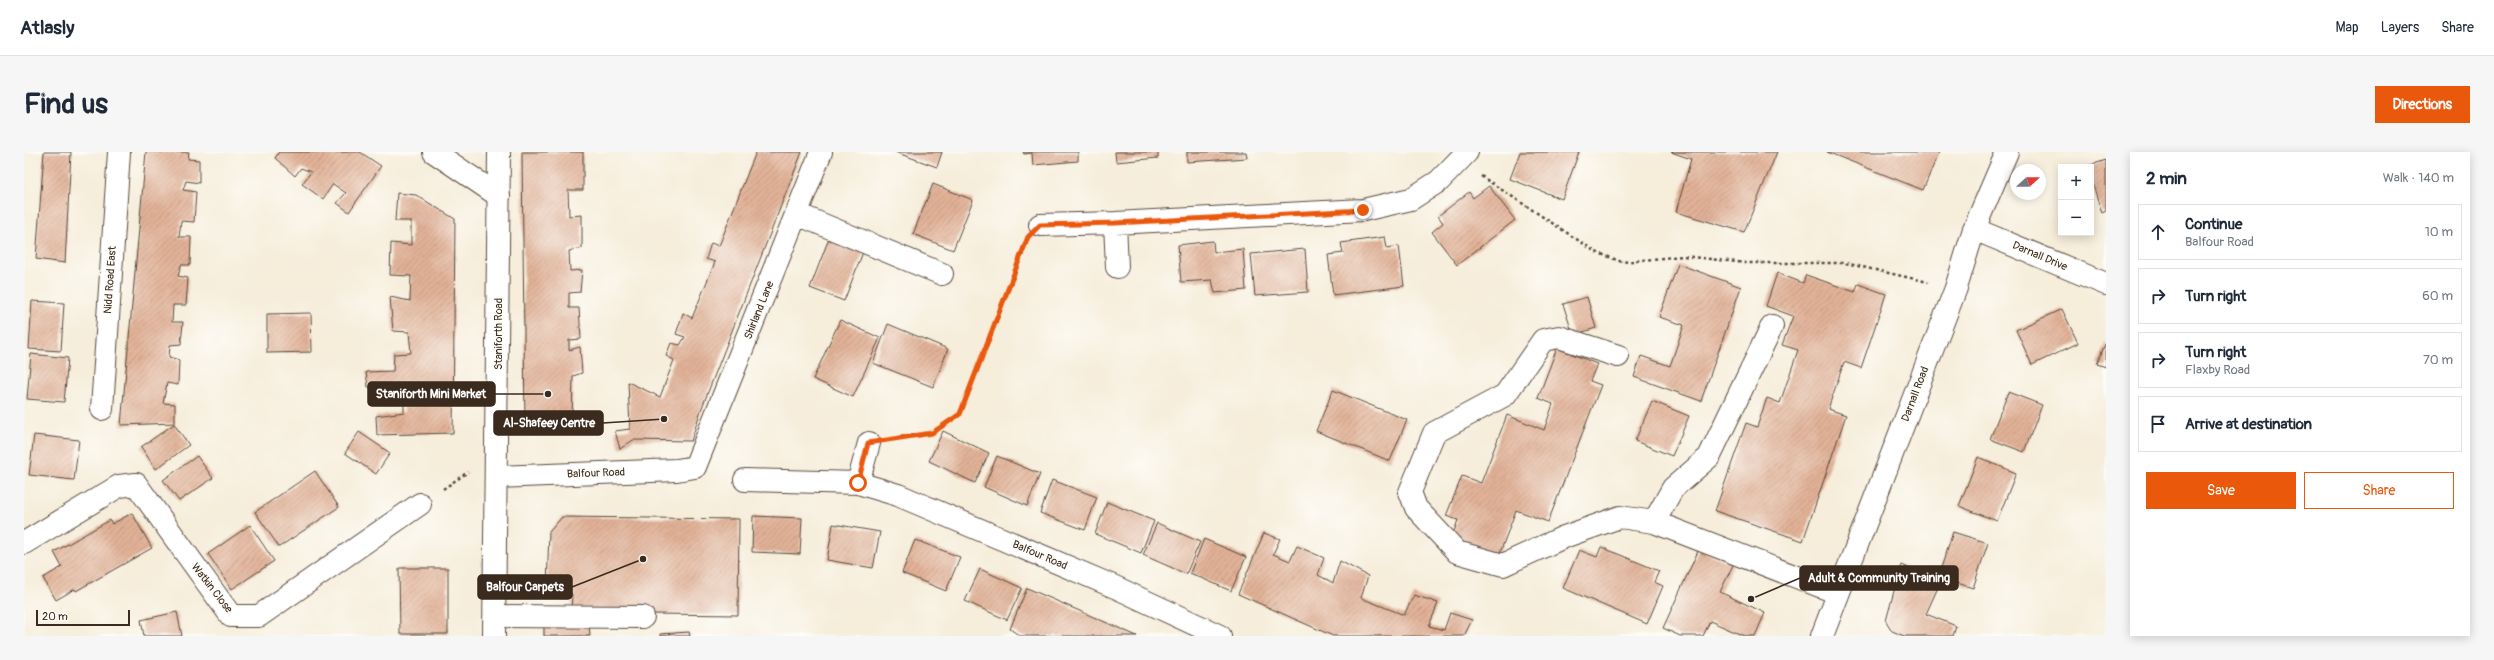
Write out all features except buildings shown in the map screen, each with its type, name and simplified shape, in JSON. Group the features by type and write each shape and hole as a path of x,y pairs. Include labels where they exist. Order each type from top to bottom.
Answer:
{"street":[{"name":"Nidd Road East","path":"102,409 119,152"},
{"path":"434,152 499,196"},
{"name":"Staniforth Road","path":"494,626 497,477 499,152"},
{"name":"Shirland Lane","path":"695,467 821,152"},
{"name":"Darnall Road","path":"1822,636 1956,288 1974,229 2007,152"},
{"path":"1040,225 1115,223 1363,210 1411,199 1439,181 1463,157"},
{"path":"797,214 942,274"},
{"path":"1115,223 1117,267"},
{"name":"Darnall Drive","path":"1974,229 2106,284"},
{"path":"1654,522 1673,488 1709,457 1772,326"},
{"path":"1618,356 1559,337 1542,340 1505,395 1434,433 1410,492 1416,508 1457,552 1503,565 1564,537 1620,517 1654,522 1838,592"},
{"path":"858,483 868,443"},
{"name":"Balfour Road","path":"497,477 677,470 695,467"},
{"name":"Balfour Road","path":"745,480 858,483 898,495 1115,587 1220,636"},
{"name":"Watkin Close","path":"24,543 119,486 136,484 230,616 260,616 420,504"},
{"path":"494,626 643,617"}],"path":[{"path":"1463,157 1596,252 1622,262 1683,256 1746,263 1845,263 1956,288"},
{"path":"868,443 932,433 960,414 1028,237 1040,225"},
{"path":"420,504 497,453"}],"place":[{"name":"Staniforth Mini Market","path":"548,394"},
{"name":"Al-Shafeey Centre","path":"664,419"},
{"name":"Balfour Carpets","path":"643,559"},
{"name":"Adult & Community Training","path":"1751,599"}],"route":[{"path":"858,483 868,443 932,433 960,414 1028,237 1040,225 1115,223 1363,210"}]}
